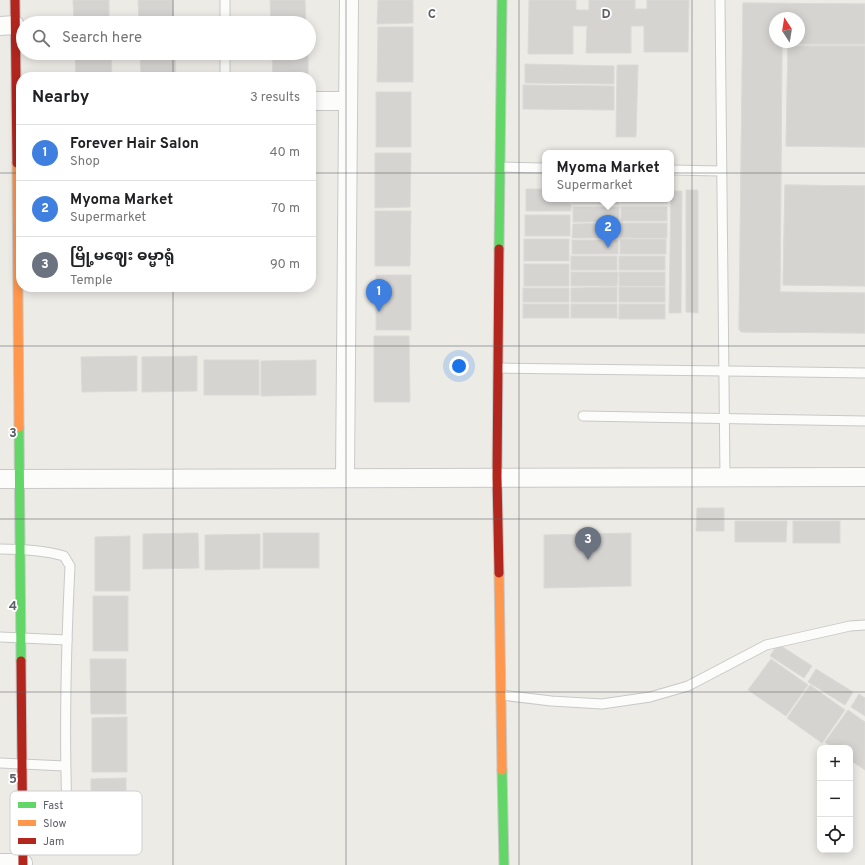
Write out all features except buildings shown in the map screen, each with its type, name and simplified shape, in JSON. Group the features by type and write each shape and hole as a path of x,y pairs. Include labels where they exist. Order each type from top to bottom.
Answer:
{"street":[{"path":"15,0 8,26 16,80"},
{"path":"345,477 349,0"},
{"path":"502,0 497,477 504,865"},
{"path":"316,101 348,102"},
{"path":"20,292 22,791"},
{"path":"0,479 345,477 865,477"},
{"path":"0,862 23,864"}],"lane":[{"path":"225,0 225,16"},
{"path":"720,0 725,477"},
{"path":"225,60 225,72"},
{"path":"500,167 542,168"},
{"path":"674,170 721,171"},
{"path":"498,368 865,373"},
{"path":"583,416 724,420 865,421"},
{"path":"0,549 51,552 64,556 70,566 67,640 65,766 66,791"},
{"path":"500,695 551,701 602,704 650,697 688,686 766,645 850,626 865,625"},
{"path":"0,636 67,640"},
{"path":"0,763 65,766"}],"traffic: fast":[{"path":"499,249 502,0"},
{"path":"19,427 21,661"},
{"path":"502,770 504,865"}],"traffic: slow":[{"path":"18,292 19,427"},
{"path":"499,573 502,770"}],"traffic: jam":[{"path":"15,0 16,82"},
{"path":"499,249 497,477 499,573"},
{"path":"21,661 22,791"},
{"path":"23,855 23,865"}],"place":[{"name":"Myoma Market","path":"608,248"},
{"name":"Forever Hair Salon","path":"379,312"},
{"name":"မြို့မဈေး ဓမ္မာရုံ","path":"588,560"}]}
